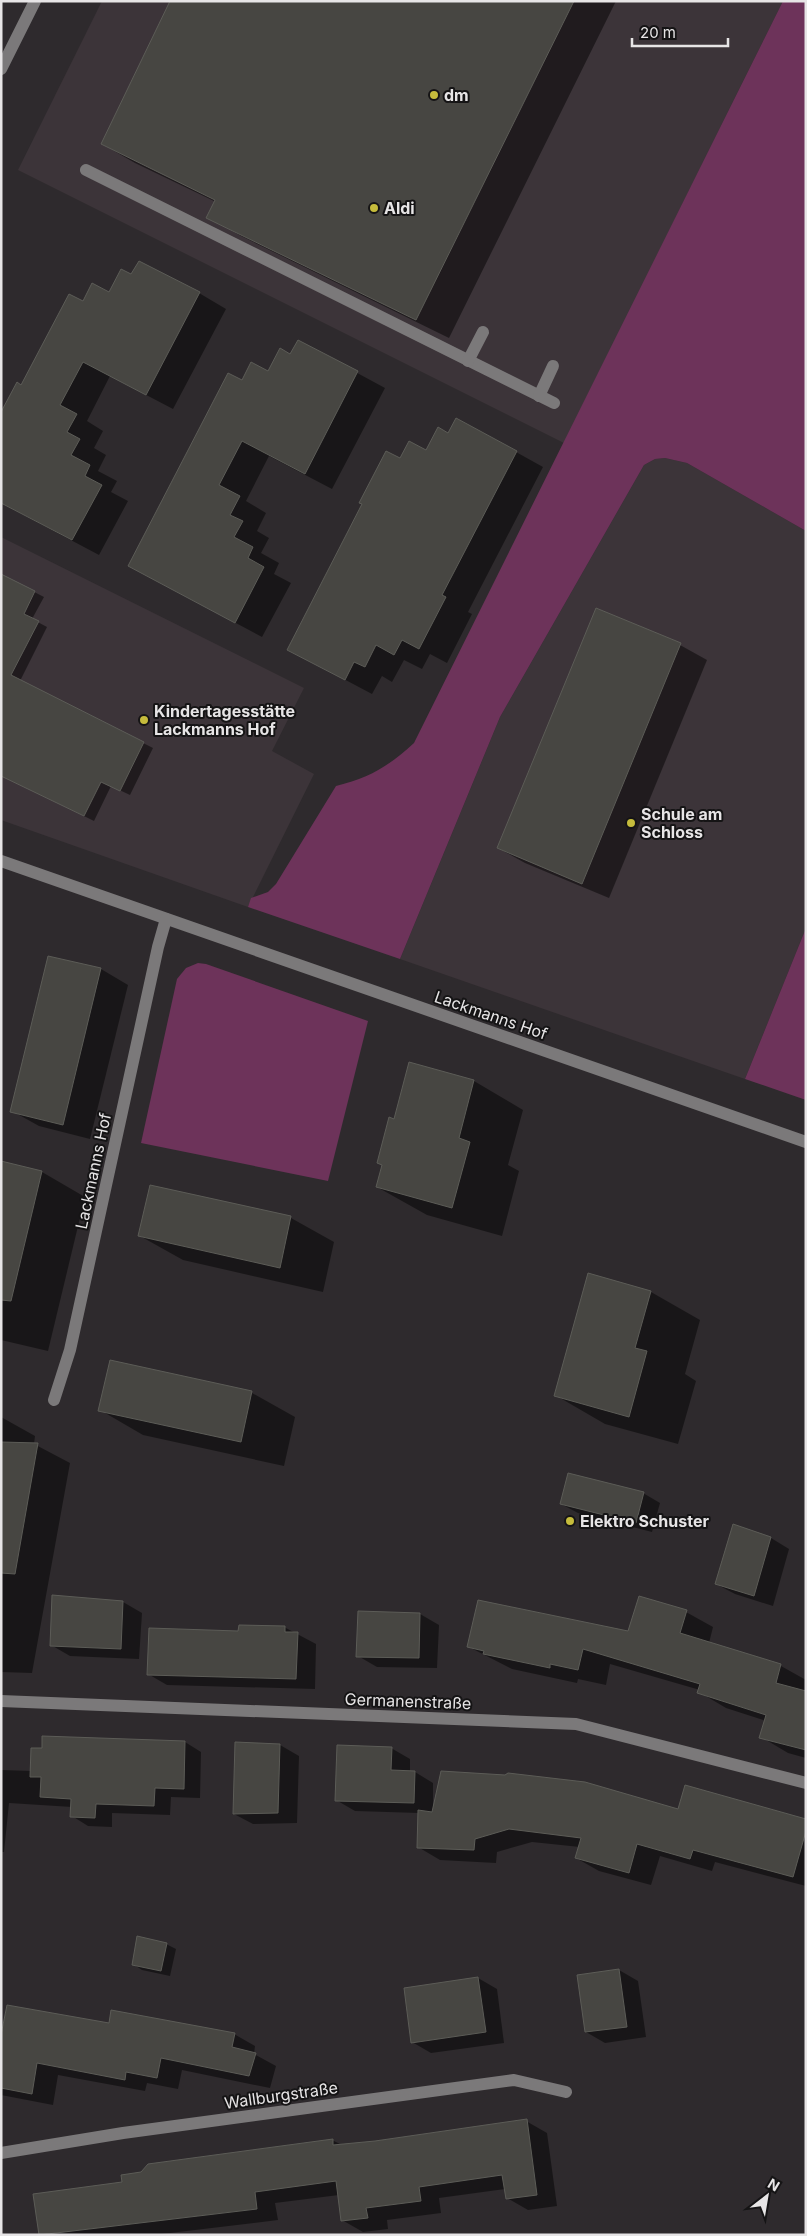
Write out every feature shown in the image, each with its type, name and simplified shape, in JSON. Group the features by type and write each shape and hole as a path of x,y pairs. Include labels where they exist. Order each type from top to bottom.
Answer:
{"street":[{"path":"1,69 35,1"},
{"path":"86,170 554,403"},
{"path":"468,361 483,332"},
{"path":"539,396 553,366"},
{"name":"Lackmanns Hof","path":"1,862 806,1142"},
{"name":"Lackmanns Hof","path":"54,1400 70,1350 158,947 166,919"},
{"name":"Germanenstraße","path":"1,1701 576,1724 806,1783"},
{"name":"Wallburgstraße","path":"1,2153 123,2133 514,2080 566,2092"}],"shaded area":[{"path":"102,1 783,1 564,443 18,170"},
{"path":"783,1 806,1 806,531 687,463 665,458 655,459 644,465 500,717 400,959 248,907 251,898 268,892 276,884 336,786 369,775 396,758 414,743"},
{"name":"Schule am Schloss","path":"665,458 687,463 806,531 806,928 745,1079 400,959 500,717 644,465 655,459"},
{"name":"Kindertagesstätte Lackmanns Hof","path":"1,537 304,688 272,751 314,774 248,907 1,820"},
{"path":"806,928 806,1100 745,1079"},
{"path":"198,963 206,964 368,1021 328,1181 141,1143 177,979 186,968"}],"building":[{"path":"170,1 574,1 416,320 206,218 215,200 101,144"},
{"path":"139,261 200,292 146,395 83,362 60,405 77,414 67,432 80,439 71,455 90,465 85,476 102,485 72,540 1,503 1,412 17,382 21,385 69,294 83,301 92,283 109,292 121,269 131,274"},
{"path":"298,340 358,371 305,474 242,441 219,485 240,496 230,515 243,521 234,537 253,547 248,558 264,567 235,623 128,566 228,373 242,380 251,362 268,371 280,348 290,354"},
{"path":"456,418 517,451 442,595 446,597 419,649 402,640 394,655 376,645 365,667 354,662 345,680 287,650 362,504 359,503 386,451 400,458 409,441 426,450 438,427 448,433"},
{"path":"1,574 35,591 24,614 39,621 11,675 144,742 120,791 101,782 84,816 1,776"},
{"path":"596,608 681,643 582,884 497,848"},
{"path":"48,956 101,968 63,1125 10,1112"},
{"path":"409,1062 474,1080 459,1138 470,1142 452,1208 376,1187 382,1165 377,1163 389,1117 394,1119"},
{"path":"1,1161 42,1171 11,1301 1,1300"},
{"path":"150,1185 291,1216 280,1268 138,1236"},
{"path":"588,1273 651,1291 635,1348 647,1351 629,1417 554,1396"},
{"path":"110,1360 252,1391 241,1442 98,1411"},
{"path":"1,1442 38,1443 15,1574 1,1573"},
{"path":"568,1473 644,1492 636,1523 560,1504"},
{"path":"733,1524 771,1537 754,1596 715,1584"},
{"path":"52,1595 123,1601 121,1649 50,1646"},
{"path":"639,1596 687,1610 680,1633 781,1664 776,1683 806,1691 806,1750 759,1738 766,1715 697,1693 700,1684 583,1649 578,1670 550,1664 550,1668 483,1654 484,1651 467,1647 478,1600 628,1631"},
{"path":"358,1611 420,1613 419,1658 356,1657"},
{"path":"239,1625 285,1626 285,1632 298,1632 296,1679 147,1675 149,1628 238,1631"},
{"path":"42,1736 185,1741 184,1789 155,1788 154,1806 96,1804 95,1818 70,1817 71,1799 40,1797 41,1777 30,1777 31,1748 42,1748"},
{"path":"235,1742 280,1744 278,1813 233,1814"},
{"path":"337,1745 392,1747 391,1770 415,1771 414,1803 335,1801"},
{"path":"441,1771 505,1775 508,1773 585,1782 678,1809 685,1785 806,1819 806,1831 793,1877 693,1850 690,1859 637,1844 629,1873 575,1858 581,1838 509,1829 475,1839 474,1850 417,1848 418,1810 432,1812"},
{"path":"137,1936 167,1943 161,1971 132,1965"},
{"path":"619,1969 627,2027 585,2032 577,1975"},
{"path":"478,1977 486,2032 411,2043 404,1988"},
{"path":"7,2005 109,2023 111,2010 235,2033 232,2047 256,2053 249,2076 161,2058 157,2078 126,2072 125,2080 37,2063 32,2094 1,2088 1,2035"},
{"path":"527,2119 537,2195 506,2199 502,2175 419,2187 421,2201 366,2208 368,2218 341,2221 336,2181 255,2192 257,2209 39,2235 33,2194 122,2182 121,2175 141,2172 148,2164 333,2139 333,2145 375,2141"}],"place":[{"name":"dm","path":"434,95"},
{"name":"Aldi","path":"374,208"},
{"name":"Kindertagesstätte Lackmanns Hof","path":"144,720"},
{"name":"Schule am Schloss","path":"631,823"},
{"name":"Elektro Schuster","path":"570,1521"}]}
